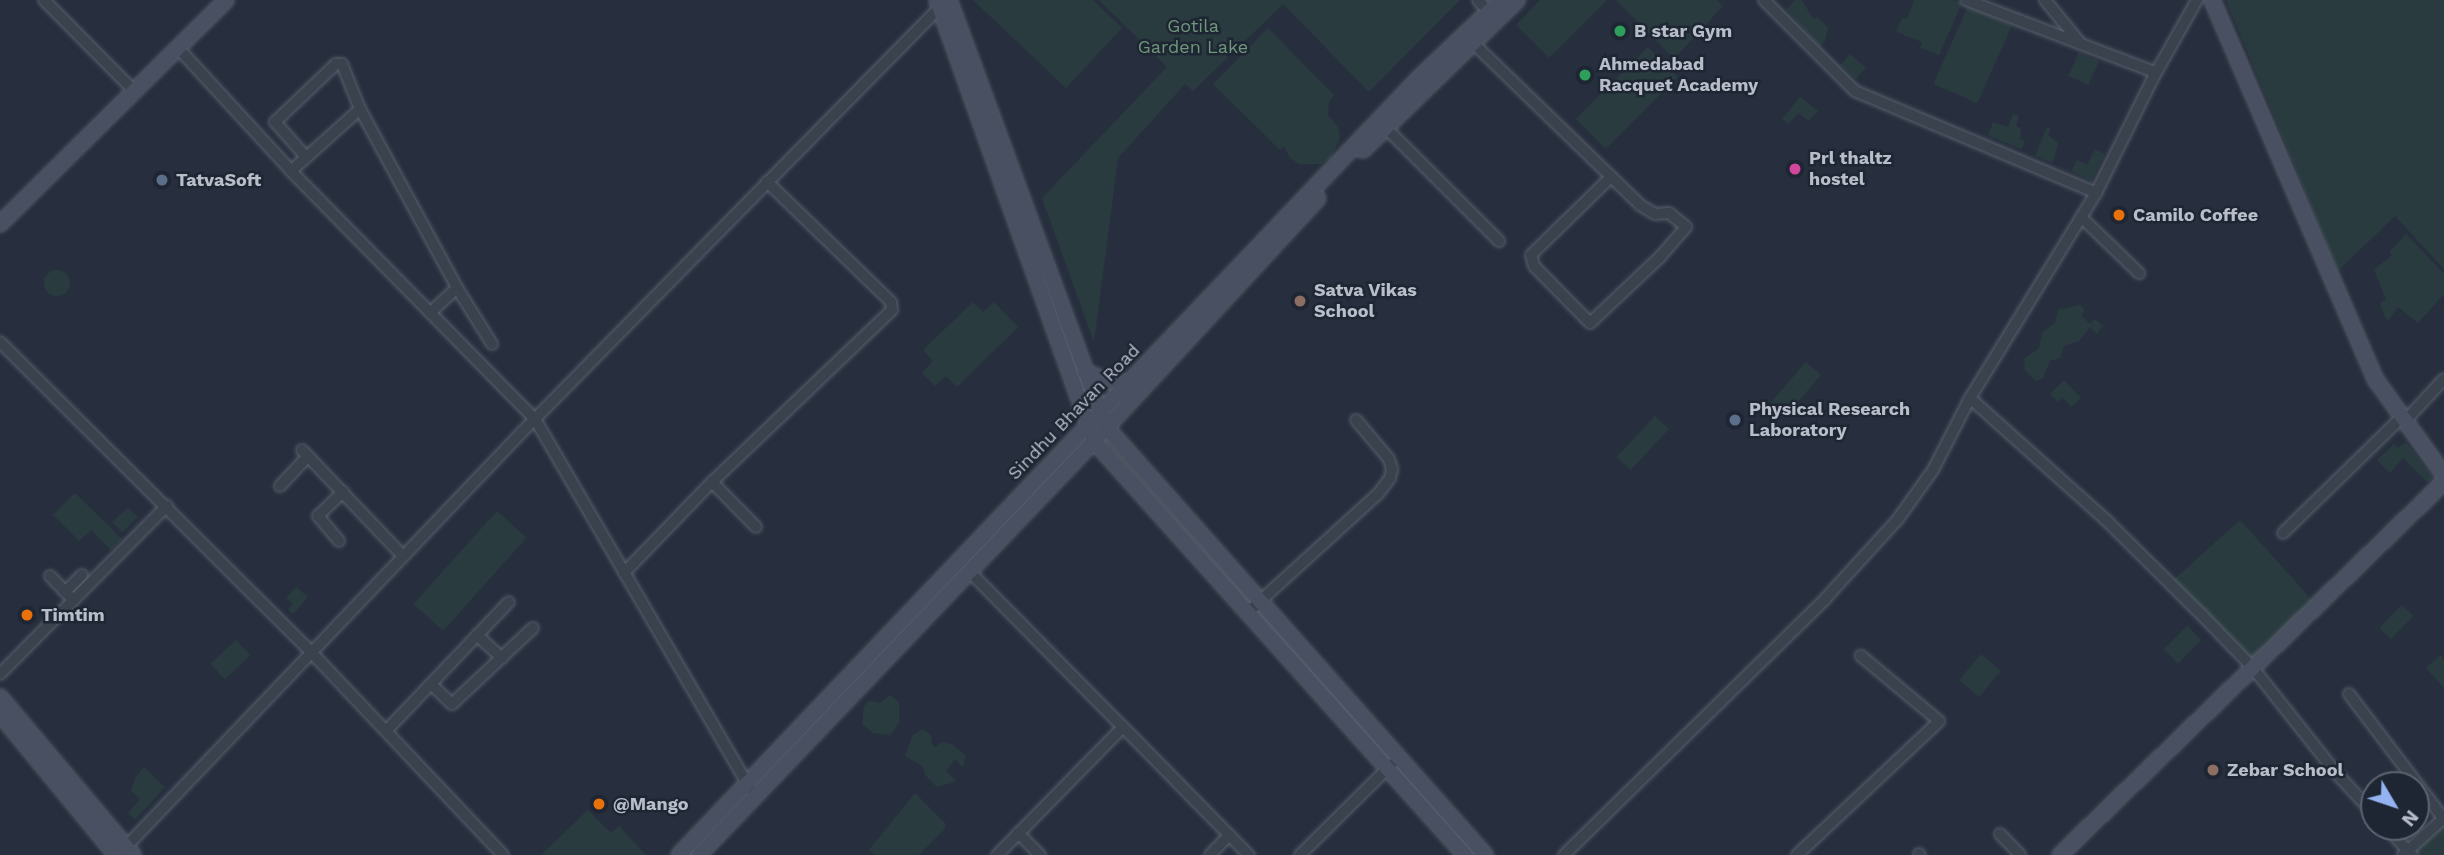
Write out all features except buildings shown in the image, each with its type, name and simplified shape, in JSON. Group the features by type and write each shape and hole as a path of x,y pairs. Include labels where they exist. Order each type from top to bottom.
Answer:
{"main road":[{"path":"0,212 215,0"},
{"path":"0,223 226,0"},
{"name":"Sindhu Bhavan Road","path":"1492,16 1501,0"},
{"name":"Sindhu Bhavan Road","path":"679,855 751,789 969,571 1469,39 1492,16 1517,0"},
{"path":"2213,0 2371,371 2444,475"},
{"path":"943,2 1106,427 1485,855"},
{"path":"943,2 1094,441 1465,855"},
{"name":"Sindhu Bhavan Road","path":"699,855 751,789 1099,413 1419,78 1469,39"},
{"path":"1085,372 1107,381 1129,382"},
{"path":"2060,855 2444,482"},
{"path":"0,697 123,853"},
{"path":"0,714 123,853"}],"street":[{"path":"44,0 129,86"},
{"path":"1478,0 1492,16"},
{"path":"1764,0 1855,91 2096,193"},
{"path":"1966,0 2155,72"},
{"path":"2045,0 2081,44"},
{"path":"1564,855 1825,599 1898,519 1933,470 1970,398 2096,193 2155,72 2197,0"},
{"path":"123,853 536,419 943,2"},
{"path":"1469,39 1640,205 1656,214 1669,213 1686,227 1660,257 1590,323 1534,266 1531,255 1611,177"},
{"path":"179,49 291,171 536,419 751,789"},
{"path":"306,157 275,122 336,64 342,64 360,109 457,288 492,344"},
{"path":"291,171 360,109"},
{"path":"1386,128 1499,241"},
{"path":"624,573 712,482 892,310 891,302 767,182"},
{"path":"2081,217 2139,273"},
{"path":"431,312 457,288"},
{"path":"0,342 312,652 503,855"},
{"path":"2283,533 2444,379"},
{"path":"1970,398 2108,522 2253,668 2360,799"},
{"path":"1247,613 1378,494 1390,478 1392,469 1389,459 1356,420"},
{"path":"280,486 305,453 404,556"},
{"path":"712,482 756,527"},
{"path":"339,541 318,516 343,492"},
{"path":"0,674 167,506"},
{"path":"969,571 1249,855"},
{"path":"65,592 82,575"},
{"path":"50,576 73,600"},
{"path":"386,731 509,602"},
{"path":"431,684 452,704 533,628"},
{"path":"477,635 502,658"},
{"path":"1797,855 1939,721 1861,656"},
{"path":"2349,694 2444,818 2408,854"},
{"path":"997,855 1123,727"},
{"path":"1300,855 1398,757"},
{"path":"1018,833 1040,855"},
{"path":"2000,834 2020,855"},
{"path":"1210,855 1230,835"}],"green space":[{"path":"973,0 1093,0 1122,28 1066,88"},
{"name":"Gotila Garden Lake","path":"1099,0 1460,0 1369,92 1283,4 1193,91 1185,84 1118,158 1094,342 1042,198 1167,67"},
{"path":"1540,0 1606,1 1549,58 1516,25"},
{"path":"1616,0 1717,0 1723,6 1674,59"},
{"path":"1795,0 1801,0 1814,19 1817,17 1828,28 1825,41 1820,47 1786,9"},
{"path":"1914,0 1953,0 1962,3 1939,55 1920,48 1922,42 1896,32 1902,18 1907,19"},
{"path":"2226,0 2444,0 2444,269 2395,216 2338,271"},
{"path":"1968,6 2012,26 1977,103 1933,84"},
{"path":"1268,28 1334,95 1329,101 1328,115 1338,127 1340,138 1331,158 1321,164 1299,164 1290,158 1284,146 1280,150 1213,84"},
{"path":"1648,47 1678,77 1606,149 1576,119"},
{"path":"2079,52 2099,61 2089,85 2068,76"},
{"path":"1850,54 1866,68 1856,79 1840,65"},
{"path":"1800,97 1818,111 1809,121 1798,113 1788,124 1782,119"},
{"path":"2013,114 2019,116 2016,126 2021,128 2020,139 2025,141 2022,149 1988,136 1993,122 2008,127"},
{"path":"2047,127 2051,128 2048,135 2058,143 2053,163 2035,156"},
{"path":"2095,149 2105,154 2091,181 2071,171 2077,160 2087,165"},
{"path":"2406,234 2444,274 2444,294 2418,323 2398,307 2387,322 2380,303 2386,300 2374,270 2392,255 2389,252"},
{"path":"57,270 66,274 70,283 66,292 57,296 48,292 44,283 48,274"},
{"path":"973,302 983,312 994,302 1018,327 957,387 946,376 935,386 922,373 933,361 923,350"},
{"path":"2080,305 2085,310 2081,315 2090,324 2095,319 2103,326 2097,334 2090,327 2079,341 2064,346 2060,358 2050,361 2043,378 2036,381 2025,370 2024,359 2039,348 2042,333 2055,323 2058,310"},
{"path":"1806,362 1821,375 1784,418 1769,405"},
{"path":"2064,380 2081,398 2071,407 2063,398 2058,402 2050,394"},
{"path":"1655,416 1669,429 1631,470 1617,457"},
{"path":"2406,442 2433,477 2428,483 2403,458 2390,473 2377,460 2394,444 2398,448"},
{"path":"75,493 122,539 111,550 91,530 79,541 53,515"},
{"path":"128,507 138,517 122,532 112,523"},
{"path":"497,511 527,538 443,631 413,604"},
{"path":"2240,520 2315,603 2248,663 2173,580"},
{"path":"296,587 308,597 293,614 288,610 293,604 286,598"},
{"path":"2402,605 2413,616 2391,639 2379,628"},
{"path":"2187,626 2201,640 2178,663 2164,649"},
{"path":"236,640 250,655 225,679 210,664"},
{"path":"1981,654 2001,671 1979,697 1959,680"},
{"path":"2441,655 2444,659 2444,688 2426,668"},
{"path":"890,695 899,702 899,723 890,735 873,733 862,724 864,706 869,701 880,703"},
{"path":"923,729 932,736 931,743 935,747 942,742 952,744 966,756 963,767 955,759 946,771 956,780 951,783 937,787 926,776 922,766 905,756 913,735"},
{"path":"144,767 165,787 135,820 128,813 140,799 131,791 135,778"},
{"path":"915,793 946,824 944,830 919,855 874,855 869,850"},
{"path":"588,810 611,833 619,826 646,855 541,855"},
{"path":"2444,823 2444,855 2420,855 2415,848 2423,841 2430,841 2430,835"}],"place":[{"name":"B star Gym","path":"1620,31"},
{"name":"Ahmedabad Racquet Academy","path":"1585,75"},
{"name":"Prl thaltz hostel","path":"1795,169"},
{"name":"TatvaSoft","path":"162,180"},
{"name":"Camilo Coffee","path":"2119,215"},
{"name":"Satva Vikas School","path":"1300,301"},
{"name":"Physical Research Laboratory","path":"1735,420"},
{"name":"Timtim","path":"27,615"},
{"name":"Zebar School","path":"2213,770"},
{"name":"@Mango","path":"599,804"}]}
